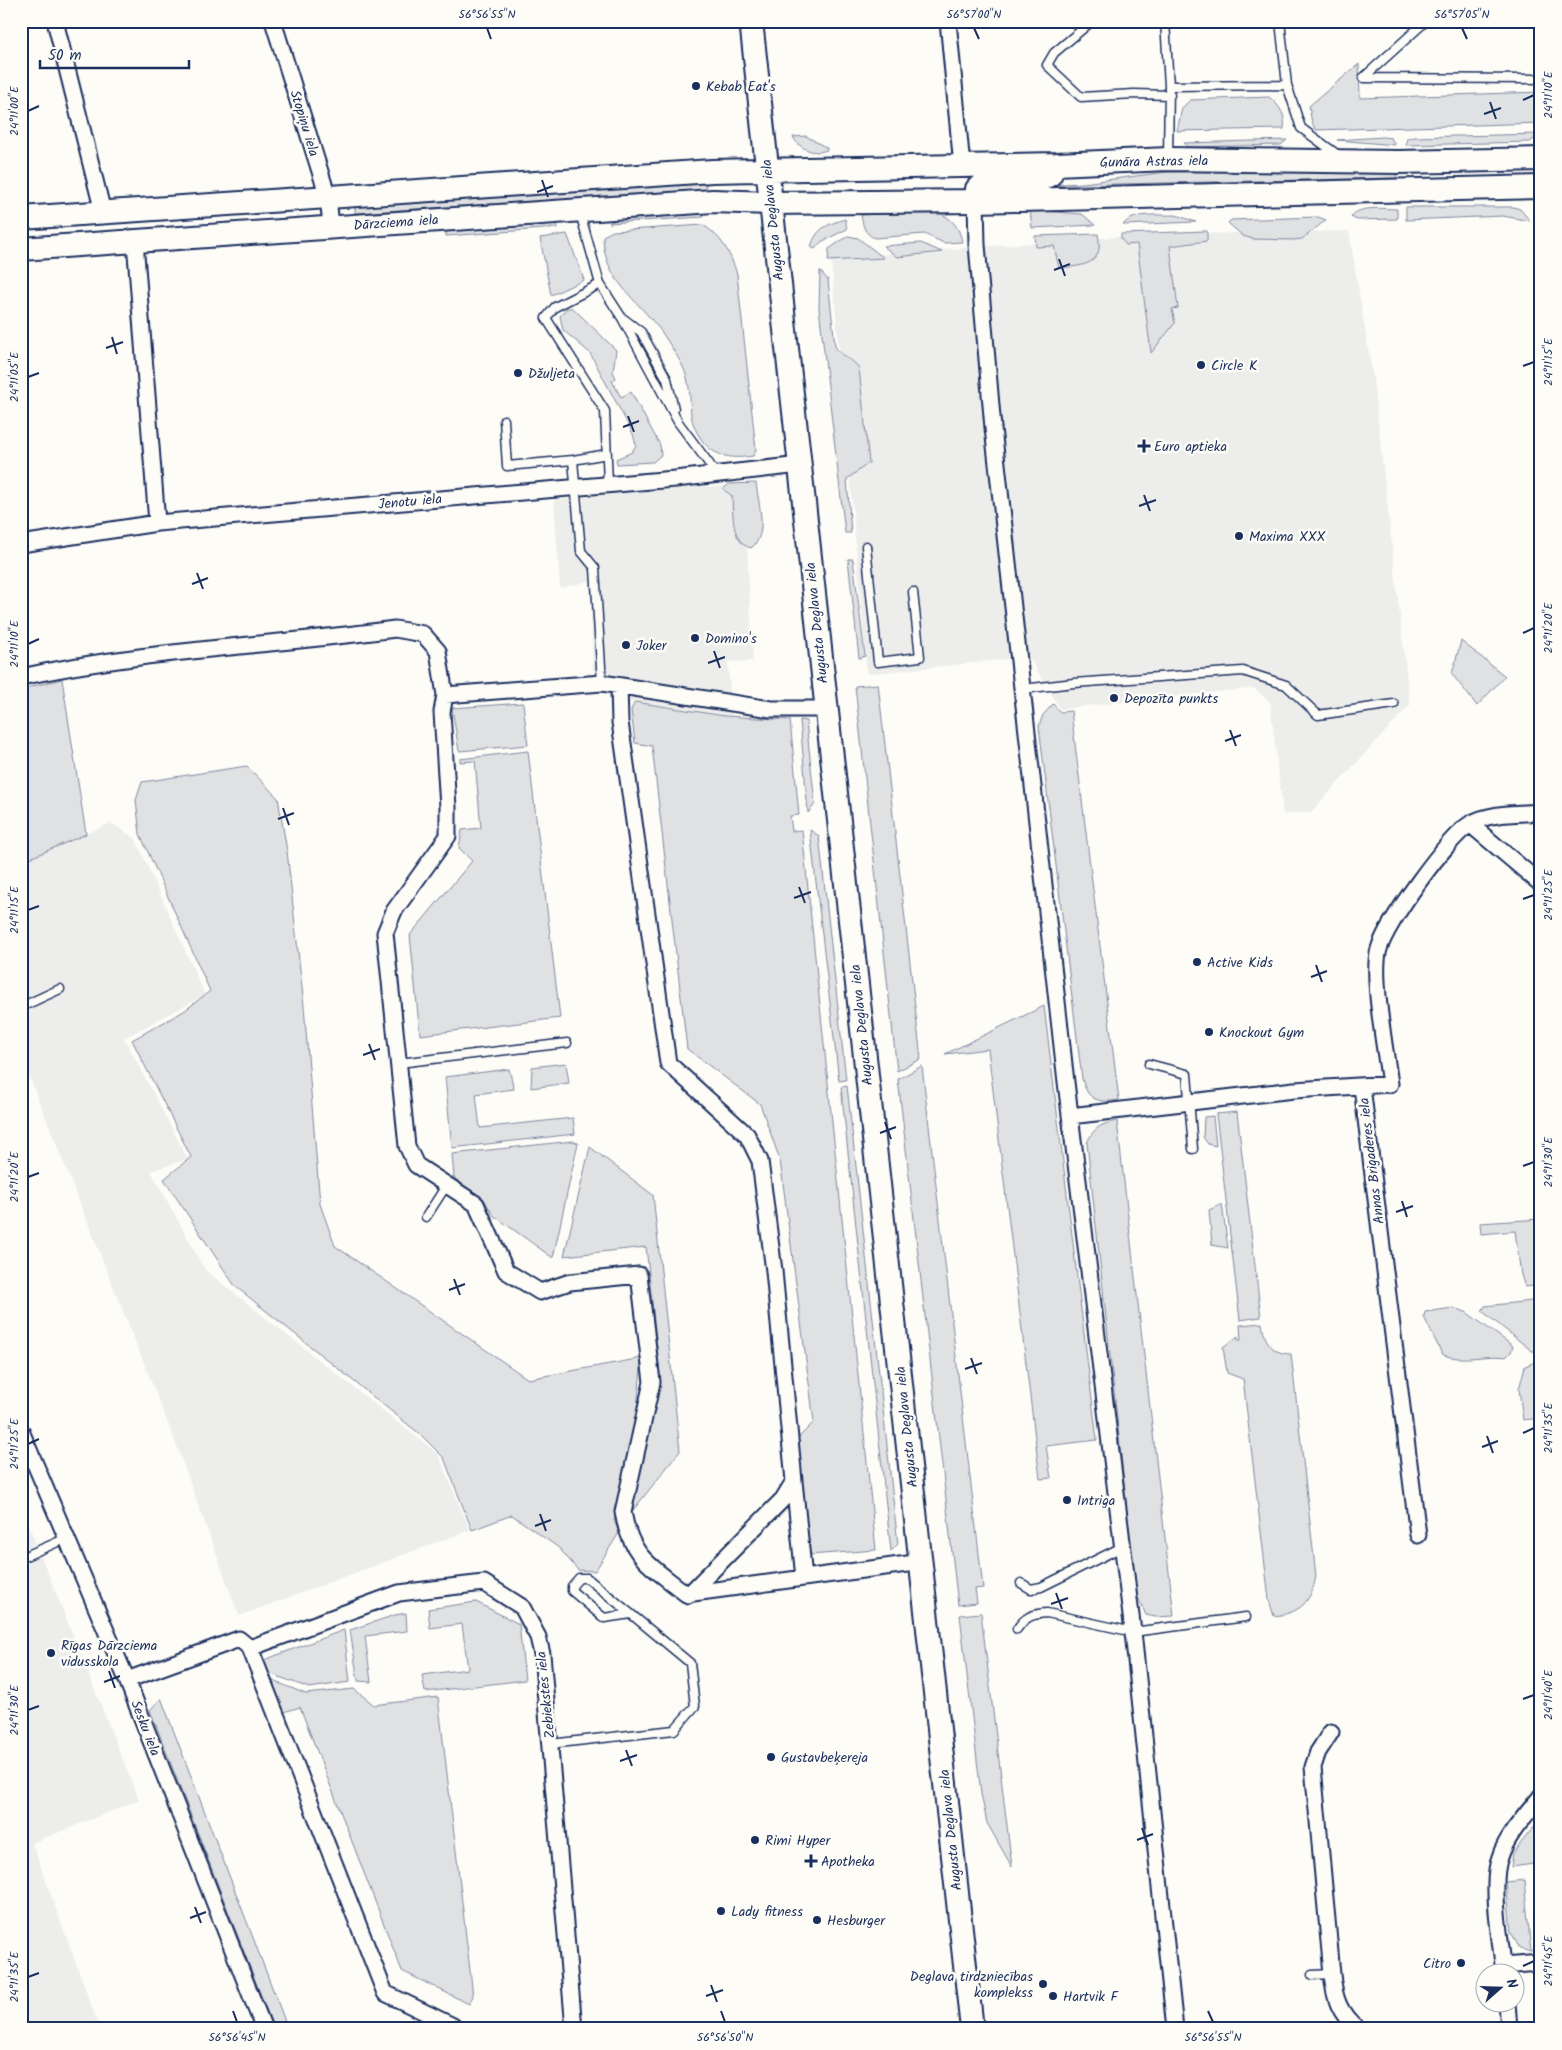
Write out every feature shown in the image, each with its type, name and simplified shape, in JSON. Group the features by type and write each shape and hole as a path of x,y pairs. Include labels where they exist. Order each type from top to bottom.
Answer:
{"main road":[{"name":"Augusta Deglava iela","path":"750,21 800,465 825,708 922,1562 972,2029"},
{"name":"Gunāra Astras iela","path":"767,170 1056,164 1168,159 1399,162 1535,157"},
{"path":"976,201 977,189 981,186 1041,179 1050,175 1056,164"},
{"path":"21,218 712,171 767,170"},
{"path":"770,203 976,201 1541,187"},
{"name":"Dārzciema iela","path":"21,249 713,201 770,203"}],"street":[{"path":"55,21 102,212"},
{"name":"Stopiņu iela","path":"273,21 328,197 331,226"},
{"path":"948,21 962,166"},
{"path":"976,201 976,245 993,428 1070,1116 1133,1632 1175,2029"},
{"path":"135,242 157,523"},
{"name":"Jenotu iela","path":"21,544 157,523 577,487 800,465"},
{"path":"21,678 65,668 131,658 395,629 423,634 438,650 446,695 442,712 448,836 394,911 385,933 407,1146 416,1165 476,1204 506,1271 540,1292 570,1282 639,1275 652,1382 623,1512 626,1532 637,1554 688,1595 922,1562"},
{"path":"446,695 602,683 771,710 825,708"},
{"path":"619,686 620,722 668,1063 747,1135 760,1161 774,1271 804,1578"},
{"name":"Annas Brigaderes iela","path":"1418,1535 1362,1087 1390,1084 1377,982 1379,949 1419,882 1456,837 1470,824 1486,816 1541,812"},
{"path":"1470,824 1541,884"},
{"path":"1070,1116 1294,1090 1362,1087"},
{"name":"Sesku iela","path":"21,1431 127,1680 264,2029"},
{"path":"688,1595 783,1500 794,1481"},
{"name":"Zebiekstes iela","path":"250,1648 399,1593 484,1583 522,1607 538,1637 542,1654 574,2029"},
{"path":"127,1680 239,1639 250,1648 385,1993 453,2026"},
{"path":"1331,1732 1318,1752 1313,1767 1332,1974 1337,2006 1348,2021 1358,2029"},
{"path":"1502,1962 1498,1932 1497,1873 1499,1857 1541,1796"},
{"path":"1524,1966 1541,1963"},
{"path":"1507,2012 1509,2029"}],"lane":[{"path":"1092,21 1054,54 1048,65 1081,97 1134,94 1170,95"},
{"path":"1165,21 1170,95 1168,159"},
{"path":"1280,21 1287,84 1301,128 1345,161"},
{"path":"1426,21 1364,78 1541,79"},
{"path":"1169,86 1287,84"},
{"path":"579,210 600,284 622,318 678,422 716,473"},
{"path":"600,284 555,306 546,318 605,411 608,484"},
{"path":"504,420 507,466 573,460 607,454"},
{"path":"573,460 577,487 581,551 596,568 602,683"},
{"path":"866,546 878,662 920,657 912,592"},
{"path":"1023,689 1074,683 1242,671 1286,685 1318,716 1394,704"},
{"path":"21,1007 60,989"},
{"path":"399,1063 567,1043"},
{"path":"1149,1064 1186,1074 1193,1149"},
{"path":"426,1217 446,1186"},
{"path":"1541,1430 1541,1442"},
{"path":"21,1558 67,1538"},
{"path":"1021,1583 1031,1589 1041,1587 1122,1547"},
{"path":"550,1744 674,1730 695,1706 690,1663 631,1614 587,1578 579,1578 572,1586 572,1592 604,1618 631,1614"},
{"path":"1017,1629 1024,1619 1034,1614 1047,1613 1133,1632 1246,1617"},
{"path":"1312,1975 1332,1974"}],"shaded area":[{"path":"1359,64 1360,98 1541,92 1541,123 1316,130 1312,123 1309,106"},
{"path":"1269,97 1281,111 1284,119 1284,129 1177,131 1182,108 1190,100"},
{"path":"1541,134 1530,142 1406,145 1407,138 1415,137"},
{"path":"806,136 827,148 827,150 817,152 807,150 799,145 793,137"},
{"path":"1391,138 1395,145 1337,140"},
{"path":"1287,140 1281,145 1188,147 1184,143"},
{"path":"1396,170 1397,178 1024,186 1083,183 1166,172"},
{"path":"706,182 706,190 355,213 355,207"},
{"path":"1406,207 1513,207 1520,209 1530,221 1503,216 1406,220"},
{"path":"1365,209 1397,209 1397,219 1357,220 1351,217"},
{"path":"1030,210 1082,214 1095,225 1032,228"},
{"path":"936,211 954,223 959,231 962,242 944,243 924,234 875,238 866,232 861,215"},
{"path":"703,213 704,217 609,223 620,218"},
{"path":"1176,215 1196,222 1123,225 1140,216"},
{"path":"1318,217 1326,220 1302,239 1293,240 1253,239 1243,236 1228,223 1231,220"},
{"path":"845,219 847,229 821,242 815,249 811,247 813,240 820,231 833,223"},
{"path":"556,223 557,228 446,236 446,230"},
{"path":"703,225 720,240 737,274 756,450 753,456 727,456 715,452 704,443 694,426 689,387 681,362 656,324 625,291 609,266 605,252 603,236 613,231"},
{"path":"1207,231 1207,241 1170,246 1178,308 1172,309 1175,323 1151,353 1137,244 1126,245 1121,239 1121,234"},
{"path":"1349,231 1373,378 1410,705 1311,812 1283,814 1270,702 1254,688 1060,709 1029,657 867,674 831,258 1139,235"},
{"path":"567,234 584,280 551,295 540,238"},
{"path":"1098,234 1098,252 1095,258 1084,265 1059,268 1054,246 1036,247 1035,236"},
{"path":"848,236 858,238 884,258 828,261 829,249"},
{"path":"921,243 942,252 897,257 883,246"},
{"path":"820,271 828,280 835,346 840,353 859,368 869,463 847,479 851,533 845,533 819,308"},
{"path":"567,308 573,308 616,350 613,372 616,378 612,381 621,397 631,392 660,445 661,455 653,462 617,464 616,459 632,452 636,445 633,434 590,353 563,330 560,316"},
{"path":"756,483 761,527 760,535 751,548 744,545 736,534 732,496 723,489 729,484"},
{"path":"724,486 723,489 732,496 736,534 747,547 753,661 728,662 732,716 635,702 612,703 593,669 590,581 560,588 554,500 688,487"},
{"path":"848,559 853,559 865,656 859,658"},
{"path":"1461,641 1505,676 1477,706 1452,674"},
{"path":"62,679 86,834 21,862 21,689"},
{"path":"878,684 921,1059 897,1071 855,686"},
{"path":"635,702 725,716 790,720 799,815 790,816 792,831 802,830 876,1550 809,1555 798,1438 814,1422 780,1160 760,1104 687,1049 652,746 635,743 631,710"},
{"path":"523,703 528,745 459,751 452,708"},
{"path":"1053,704 1060,712 1071,711 1119,1100 1105,1101 1095,1099 1087,1092 1082,1079 1039,726 1043,715"},
{"path":"800,720 806,721 815,804 808,813"},
{"path":"528,751 560,1018 420,1035 410,935 472,861 459,848 462,830 481,828 475,761 460,762 460,759"},
{"path":"247,766 278,798 287,851 304,1006 320,1204 335,1246 528,1379 642,1358 636,1420 614,1520 619,1533 595,1571 578,1570 559,1548 512,1515 472,1530 444,1458 421,1435 235,1286 164,1179 191,1157 132,1040 184,1011 210,991 140,834 136,800 142,782"},
{"path":"111,823 135,838 205,995 124,1038 188,1159 151,1171 205,1270 438,1454 470,1530 239,1616 173,1436 21,1056 21,862"},
{"path":"810,830 819,836 846,1080 839,1081"},
{"path":"1044,1006 1097,1440 1046,1446 1051,1478 1040,1479 988,1049 945,1054"},
{"path":"566,1063 569,1083 531,1088 532,1067"},
{"path":"922,1066 983,1588 975,1589 977,1603 958,1605 898,1079"},
{"path":"509,1069 514,1089 476,1094 480,1128 573,1118 575,1134 452,1148 445,1077"},
{"path":"847,1086 898,1544 891,1551 841,1087"},
{"path":"1237,1112 1261,1317 1240,1320 1216,1114"},
{"path":"1213,1116 1216,1146 1208,1144 1203,1137 1204,1117"},
{"path":"1117,1121 1174,1616 1155,1617 1146,1615 1136,1593 1087,1143 1092,1133 1099,1127"},
{"path":"573,1141 578,1143 553,1258 493,1215 484,1199 454,1178 452,1154"},
{"path":"590,1147 653,1195 680,1451 630,1514 660,1375 646,1247 564,1256"},
{"path":"1222,1204 1228,1248 1212,1245 1209,1210"},
{"path":"1541,1219 1541,1285 1525,1287 1521,1275 1515,1231 1481,1234 1480,1223"},
{"path":"1541,1300 1541,1351 1532,1351 1482,1311 1485,1306"},
{"path":"1453,1308 1466,1312 1513,1346 1511,1352 1506,1357 1457,1358 1442,1354 1424,1317 1425,1312"},
{"path":"1262,1323 1270,1345 1279,1352 1291,1354 1316,1576 1311,1593 1303,1605 1291,1612 1274,1616 1269,1600 1243,1379 1227,1373 1223,1347 1238,1336 1238,1340 1241,1340 1240,1325"},
{"path":"1541,1360 1541,1418 1523,1420 1519,1389 1525,1366"},
{"name":"Rīgas Dārzciema vidusskola","path":"21,1506 139,1800 32,1843 100,2029 21,2029"},
{"path":"476,1602 519,1624 525,1680 425,1692 422,1675 468,1669 462,1624 430,1628 428,1609"},
{"path":"406,1613 407,1631 365,1636 371,1682 358,1681 350,1630"},
{"path":"981,1613 1012,1867 987,1823 981,1794 960,1615"},
{"path":"344,1630 350,1682 309,1688 269,1673 264,1660"},
{"path":"271,1680 306,1694 354,1689 374,1705 438,1697 473,1996 469,2004 402,1971 300,1707 284,1712"},
{"path":"161,1698 288,2029 274,2029 150,1710"},
{"path":"1541,1818 1541,1861 1534,1864 1511,1867 1513,1853"},
{"path":"1524,1880 1531,1952 1520,1949 1511,1932 1506,1882"}],"place":[{"name":"Kebab Eat's","path":"696,86"},
{"name":"Circle K","path":"1201,365"},
{"name":"Džuljeta","path":"518,373"},
{"name":"Euro aptieka","path":"1144,446"},
{"name":"Maxima XXX","path":"1239,536"},
{"name":"Domino's","path":"695,638"},
{"name":"Joker","path":"626,645"},
{"name":"Depozīta punkts","path":"1114,698"},
{"name":"Active Kids","path":"1197,962"},
{"name":"Knockout Gym","path":"1209,1032"},
{"name":"Intriga","path":"1067,1500"},
{"name":"Rīgas Dārzciema vidusskola","path":"51,1653"},
{"name":"Gustavbeķereja","path":"771,1757"},
{"name":"Rimi Hyper","path":"755,1840"},
{"name":"Apotheka","path":"811,1861"},
{"name":"Lady fitness","path":"721,1911"},
{"name":"Hesburger","path":"817,1920"},
{"name":"Citro","path":"1461,1963"},
{"name":"Deglava tirdzniecības komplekss","path":"1043,1984"},
{"name":"Hartvik F","path":"1053,1996"}]}
